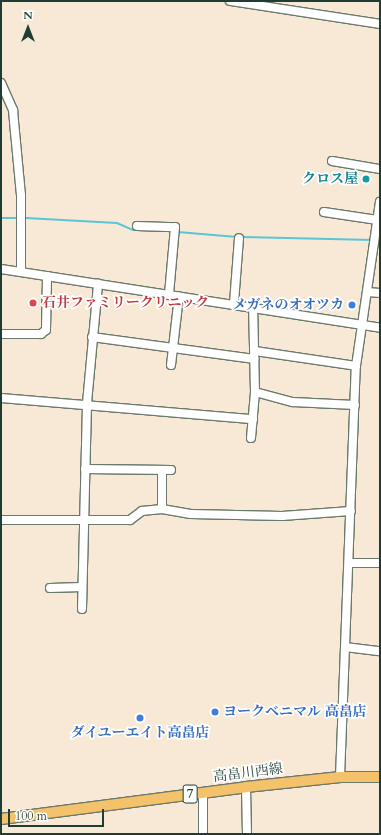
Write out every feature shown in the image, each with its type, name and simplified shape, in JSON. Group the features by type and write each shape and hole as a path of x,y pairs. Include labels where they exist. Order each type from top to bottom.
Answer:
{"main road":[{"name":"高畠川西線","path":"1,819 246,787 340,777 380,777"}],"street":[{"path":"230,1 380,24"},
{"path":"1,83 13,110 21,201 21,271"},
{"path":"332,161 380,169"},
{"path":"340,777 356,366 361,325 376,250 377,220 380,208"},
{"path":"324,212 377,220"},
{"path":"137,226 175,227 169,294"},
{"path":"234,303 239,238"},
{"path":"1,269 234,303 380,328"},
{"path":"1,334 41,334 46,330 47,276"},
{"path":"82,609 88,403 92,338 98,284"},
{"path":"367,292 380,293"},
{"path":"171,365 179,296"},
{"path":"251,438 255,392 253,306"},
{"path":"92,338 255,360"},
{"path":"255,351 356,366"},
{"path":"255,392 293,402 354,405"},
{"path":"1,398 88,403 253,419"},
{"path":"85,469 171,470"},
{"path":"162,470 162,509"},
{"path":"1,520 130,520 142,512 162,509 191,514 282,516 351,511"},
{"path":"349,563 380,563"},
{"path":"50,588 82,587"},
{"path":"345,647 380,650"},
{"path":"246,787 247,834"},
{"path":"202,793 203,834"}],"waterway":[{"path":"1,218 18,218"},
{"path":"26,218 117,223 133,230 155,230"},
{"path":"178,232 237,237"},
{"path":"241,237 373,240"}],"place":[{"name":"クロス屋","path":"366,179"},
{"name":"石井ファミリークリニック","path":"33,303"},
{"name":"メガネのオオツカ","path":"352,305"},
{"name":"ヨークベニマル 高畠店","path":"215,712"},
{"name":"ダイユーエイト高畠店","path":"140,718"}]}
